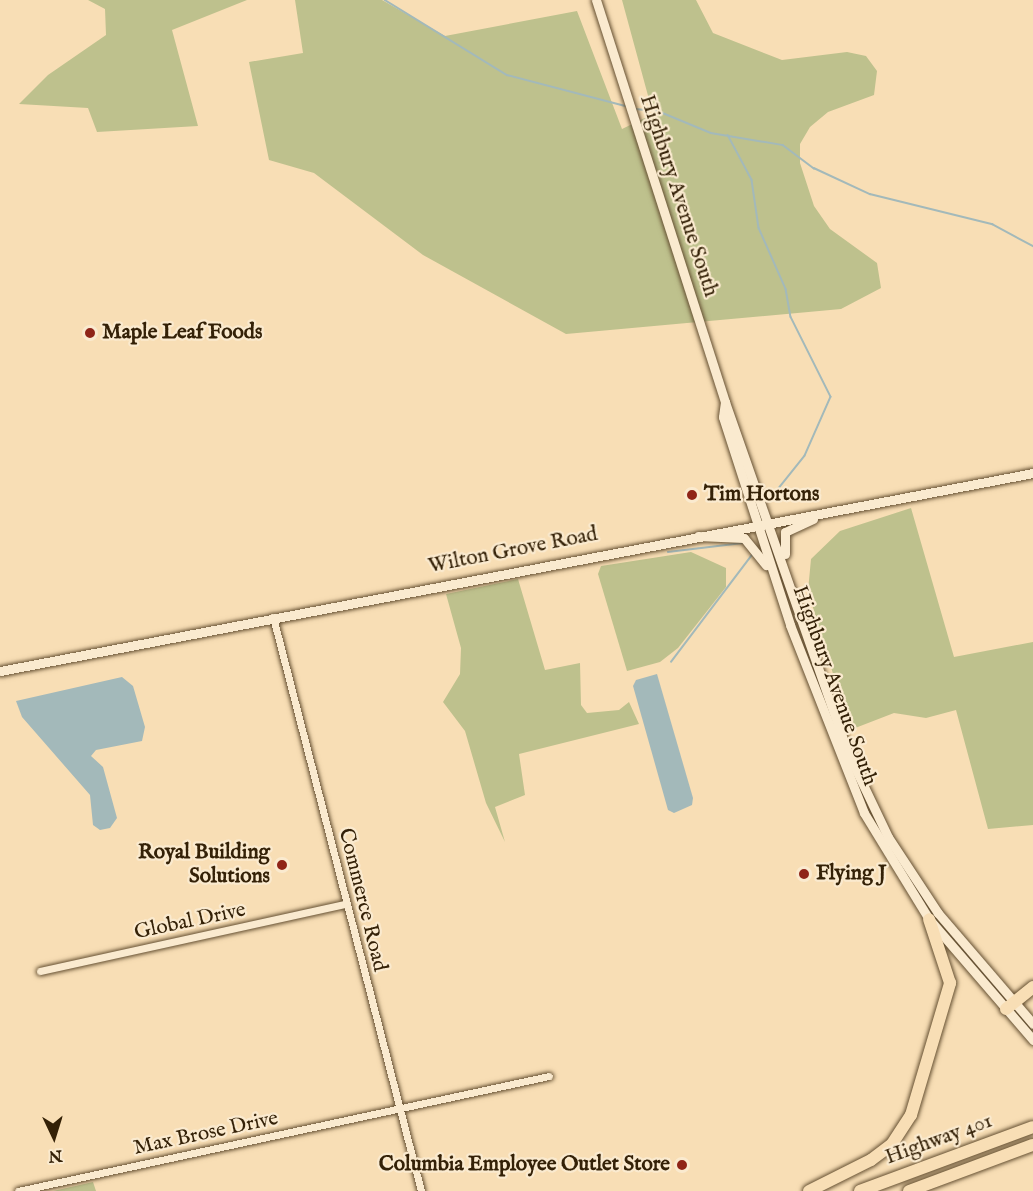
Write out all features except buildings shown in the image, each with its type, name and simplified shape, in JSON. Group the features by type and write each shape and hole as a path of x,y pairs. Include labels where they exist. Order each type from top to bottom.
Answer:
{"highway":[{"path":"809,1191 871,1160 892,1144 911,1115 950,983 929,919"},
{"path":"1010,1006 1033,987"},
{"path":"980,1146 1033,1121"},
{"name":"Highway 401","path":"860,1191 1033,1126"},
{"name":"Highway 401","path":"909,1191 1033,1145"}],"main road":[{"name":"Highbury Avenue South","path":"596,0 725,402 769,522 835,719 874,810 944,921 1010,1006 1033,1040"},
{"name":"Highbury Avenue South","path":"725,402 723,417 778,587 844,773 879,841 929,919 1010,1006 1033,1024"},
{"name":"Wilton Grove Road","path":"0,671 696,535 1033,473"},
{"path":"790,583 785,532 871,504"},
{"path":"696,535 751,542 778,587"}],"street":[{"name":"Commerce Road","path":"273,617 421,1191"},
{"name":"Global Drive","path":"40,971 346,904"},
{"name":"Max Brose Drive","path":"18,1191 549,1076"}],"green space":[{"path":"88,0 247,0 172,30 198,126 97,132 88,108 19,104 48,75 106,35 105,9"},
{"path":"295,0 382,0 445,36 577,11 622,129 653,114 622,0 696,0 713,33 782,60 847,52 866,56 877,71 874,95 828,112 810,127 800,144 800,163 814,206 830,229 877,263 881,288 841,309 566,334 423,255 314,173 269,160 249,62 303,53"},
{"path":"911,508 954,657 1033,642 1033,825 988,829 956,710 926,718 894,713 850,730 808,591 811,559 840,531"},
{"path":"691,552 726,568 726,587 678,648 660,662 627,671 598,574 601,566"},
{"path":"518,579 545,670 580,663 581,705 587,713 619,710 629,702 639,724 519,754 525,795 495,807 505,842 486,803 465,731 443,702 460,674 461,648 446,594"},
{"path":"93,1182 96,1191 53,1191"}],"shaded area":[{"path":"657,674 693,798 692,805 674,813 668,810 633,686 636,680"},
{"path":"122,677 133,686 145,727 142,741 96,750 91,756 103,767 117,818 110,828 100,830 93,825 90,795 22,717 16,701"}],"waterway":[{"path":"385,0 507,75 625,106"},
{"path":"635,109 658,111 711,133 783,145 814,168 870,194 992,224 1033,246"},
{"path":"728,135 752,180 759,228 786,289 791,317 831,397 805,456 773,496"},
{"path":"668,552 742,543"},
{"path":"671,662 752,555"}],"place":[{"name":"Maple Leaf Foods","path":"90,333"},
{"name":"Tim Hortons","path":"692,495"},
{"name":"Royal Building Solutions","path":"282,865"},
{"name":"Flying J","path":"804,874"},
{"name":"Columbia Employee Outlet Store","path":"682,1165"}]}
